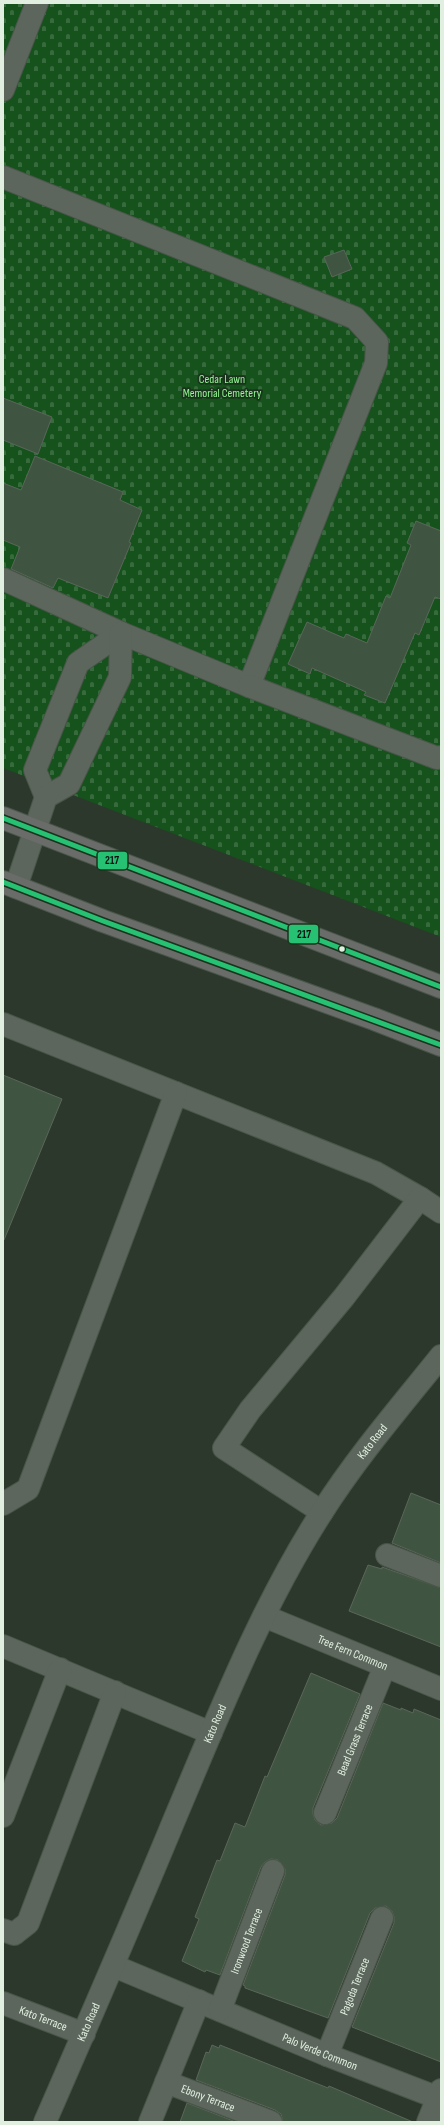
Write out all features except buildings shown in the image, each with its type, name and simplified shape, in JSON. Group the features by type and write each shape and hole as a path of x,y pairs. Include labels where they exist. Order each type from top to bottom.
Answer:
{"main road":[{"path":"3,818 441,987"},
{"path":"10,884 103,921 374,1019 441,1045"},
{"path":"374,1019 441,1062"}],"street":[{"path":"3,90 38,3"},
{"path":"3,177 354,318 377,342 376,363 249,686"},
{"path":"3,579 121,634 249,686 437,758 441,757"},
{"path":"10,884 35,831 46,797 35,770 78,663 121,634"},
{"path":"46,797 70,784 120,678 121,634"},
{"path":"3,1024 376,1173 420,1198 441,1212"},
{"path":"3,1504 28,1489 176,1093"},
{"path":"322,1512 224,1448 250,1410 344,1296 420,1198"},
{"name":"Kato Road","path":"44,2122 114,1966 211,1733 264,1616 292,1563 322,1512 372,1442 441,1356"},
{"path":"387,1555 441,1576"},
{"name":"Tree Fern Common","path":"264,1616 441,1689"},
{"path":"3,1646 211,1733"},
{"name":"Bead Grass Terrace","path":"325,1813 385,1666"},
{"path":"3,1816 60,1669"},
{"path":"3,1930 14,1934 28,1923 115,1692"},
{"name":"Ironwood Terrace","path":"220,2010 273,1871"},
{"name":"Pagoda Terrace","path":"327,2055 382,1918"},
{"name":"Palo Verde Common","path":"114,1966 327,2055 440,2096"},
{"path":"150,2122 199,2001"},
{"name":"Kato Terrace","path":"3,2003 84,2034"},
{"name":"Ebony Terrace","path":"166,2082 271,2122"},
{"path":"428,2122 440,2096"}],"green space":[{"name":"Cedar Lawn Memorial Cemetery","path":"3,3 441,3 441,937 3,768"}],"transit line":[{"name":"217","path":"3,818 441,987"},
{"name":"217","path":"3,882 103,921 441,1045"}]}
